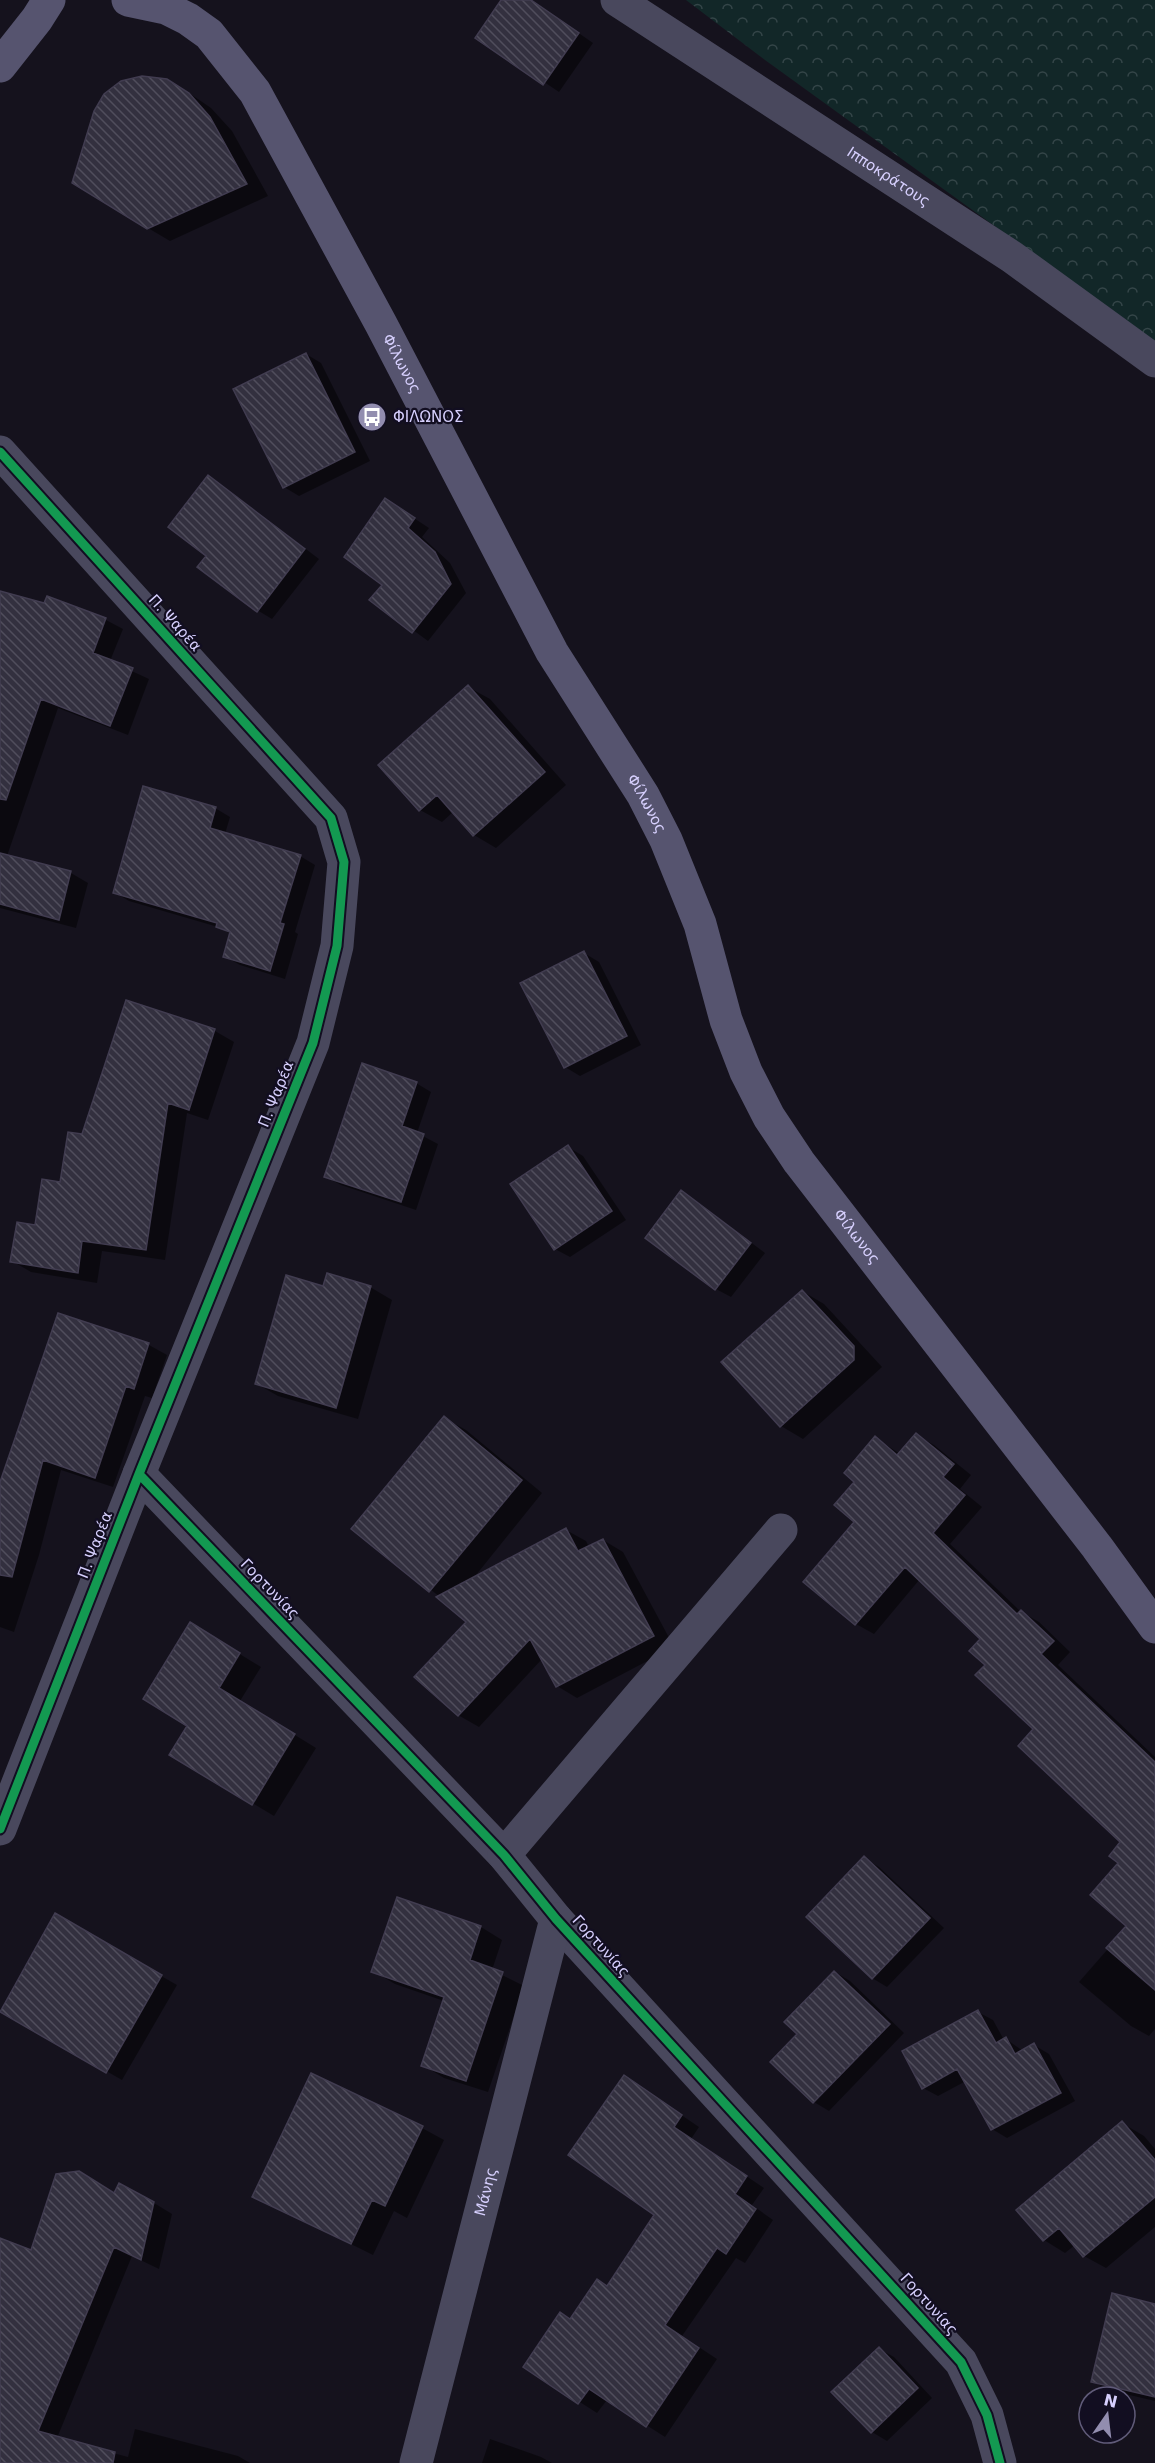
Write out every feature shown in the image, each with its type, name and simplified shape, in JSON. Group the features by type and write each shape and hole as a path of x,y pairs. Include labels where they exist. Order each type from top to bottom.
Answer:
{"main road":[{"path":"0,66 49,0"},
{"name":"Φίλωνος","path":"128,0 166,8 188,19 209,34 255,92 381,324 552,651 643,795 662,831 700,924 726,1020 746,1072 769,1117 799,1162 1097,1547 1155,1627"}],"street":[{"name":"Ιπποκράτους","path":"616,0 1012,257 1155,361"},
{"name":"Π. Ψαρέα","path":"0,452 331,818 344,862 337,945 313,1043 139,1474 0,1829"},
{"name":"Γορτυνίας","path":"139,1474 504,1855 556,1919 962,2362 987,2415 1000,2463"},
{"path":"504,1855 782,1530"},
{"name":"Μάνης","path":"416,2463 556,1919"}],"green space":[{"path":"686,0 1155,0 1155,342 765,60"}],"building":[{"path":"501,0 531,0 579,33 543,85 475,38"},
{"path":"142,76 167,79 189,93 210,117 247,184 147,229 72,183 94,111 104,94 121,81"},
{"path":"306,353 355,452 283,488 233,389"},
{"path":"208,475 305,549 257,612 197,567 206,556 168,527"},
{"path":"385,498 415,518 408,528 435,552 451,584 412,633 369,600 382,585 344,557"},
{"path":"0,591 44,603 47,596 106,618 93,653 133,668 110,726 41,699 6,800 0,799"},
{"path":"468,685 545,772 473,836 437,795 419,811 378,765"},
{"path":"143,786 216,807 210,828 301,855 280,923 284,924 270,971 223,957 230,932 216,927 217,923 113,893"},
{"path":"0,853 71,871 59,920 0,904"},
{"path":"584,951 627,1036 564,1068 520,983"},
{"path":"126,1000 215,1029 189,1110 168,1103 146,1250 82,1241 78,1273 10,1262 17,1222 35,1225 42,1179 60,1182 68,1132 82,1134"},
{"path":"362,1063 417,1082 402,1126 424,1134 401,1202 324,1177"},
{"path":"568,1145 612,1211 554,1250 510,1184"},
{"path":"681,1190 751,1243 715,1290 645,1238"},
{"path":"327,1273 371,1286 336,1408 255,1384 286,1275 323,1286"},
{"path":"802,1290 854,1346 854,1360 780,1427 721,1362"},
{"path":"58,1313 149,1343 134,1389 126,1386 95,1478 43,1460 12,1577 0,1575 0,1482"},
{"path":"444,1416 522,1480 429,1592 351,1529"},
{"path":"916,1433 954,1464 943,1477 965,1495 933,1533 1017,1614 1021,1610 1054,1641 1041,1654 1155,1762 1155,1990 1106,1948 1126,1926 1090,1895 1118,1863 1109,1856 1120,1842 1018,1746 1033,1729 975,1675 985,1665 969,1651 980,1639 905,1567 855,1625 803,1582 854,1522 834,1505 854,1482 844,1473 875,1436 897,1455"},
{"path":"566,1528 578,1551 603,1539 654,1636 556,1687 530,1639 458,1716 414,1677 466,1622 436,1597"},
{"path":"190,1622 240,1653 219,1688 295,1734 252,1805 169,1755 187,1726 143,1699"},
{"path":"864,1856 930,1918 872,1979 806,1917"},
{"path":"397,1897 481,1926 470,1960 503,1972 466,2081 421,2066 444,1997 371,1972"},
{"path":"55,1913 162,1975 106,2073 0,2012"},
{"path":"834,1971 890,2024 813,2103 770,2062 797,2034 784,2022"},
{"path":"978,2010 996,2043 1006,2037 1015,2054 1034,2043 1061,2093 991,2130 957,2069 922,2089 902,2051"},
{"path":"311,2073 423,2126 385,2206 372,2200 351,2244 252,2197"},
{"path":"624,2075 682,2115 674,2127 747,2176 735,2194 756,2209 726,2254 717,2248 665,2325 699,2348 646,2427 589,2389 578,2404 523,2367 560,2312 570,2319 597,2279 607,2286 654,2215 568,2155"},
{"path":"1122,2121 1155,2160 1155,2197 1083,2257 1059,2228 1043,2241 1016,2210"},
{"path":"79,2171 114,2193 119,2183 154,2202 141,2260 114,2247 38,2431 115,2452 113,2463 0,2463 0,2238 31,2250 56,2174"},
{"path":"1112,2293 1155,2304 1155,2397 1137,2393 1137,2385 1104,2385 1091,2382"},
{"path":"879,2347 918,2388 871,2433 831,2392"}],"cycle path":[{"path":"0,452 331,818 344,862 337,946 313,1043 139,1474 0,1829"},
{"path":"139,1474 504,1855 556,1919 961,2362 987,2415 1000,2463"}],"place":[{"name":"ΦΙΛΩΝΟΣ","path":"372,417"}]}
